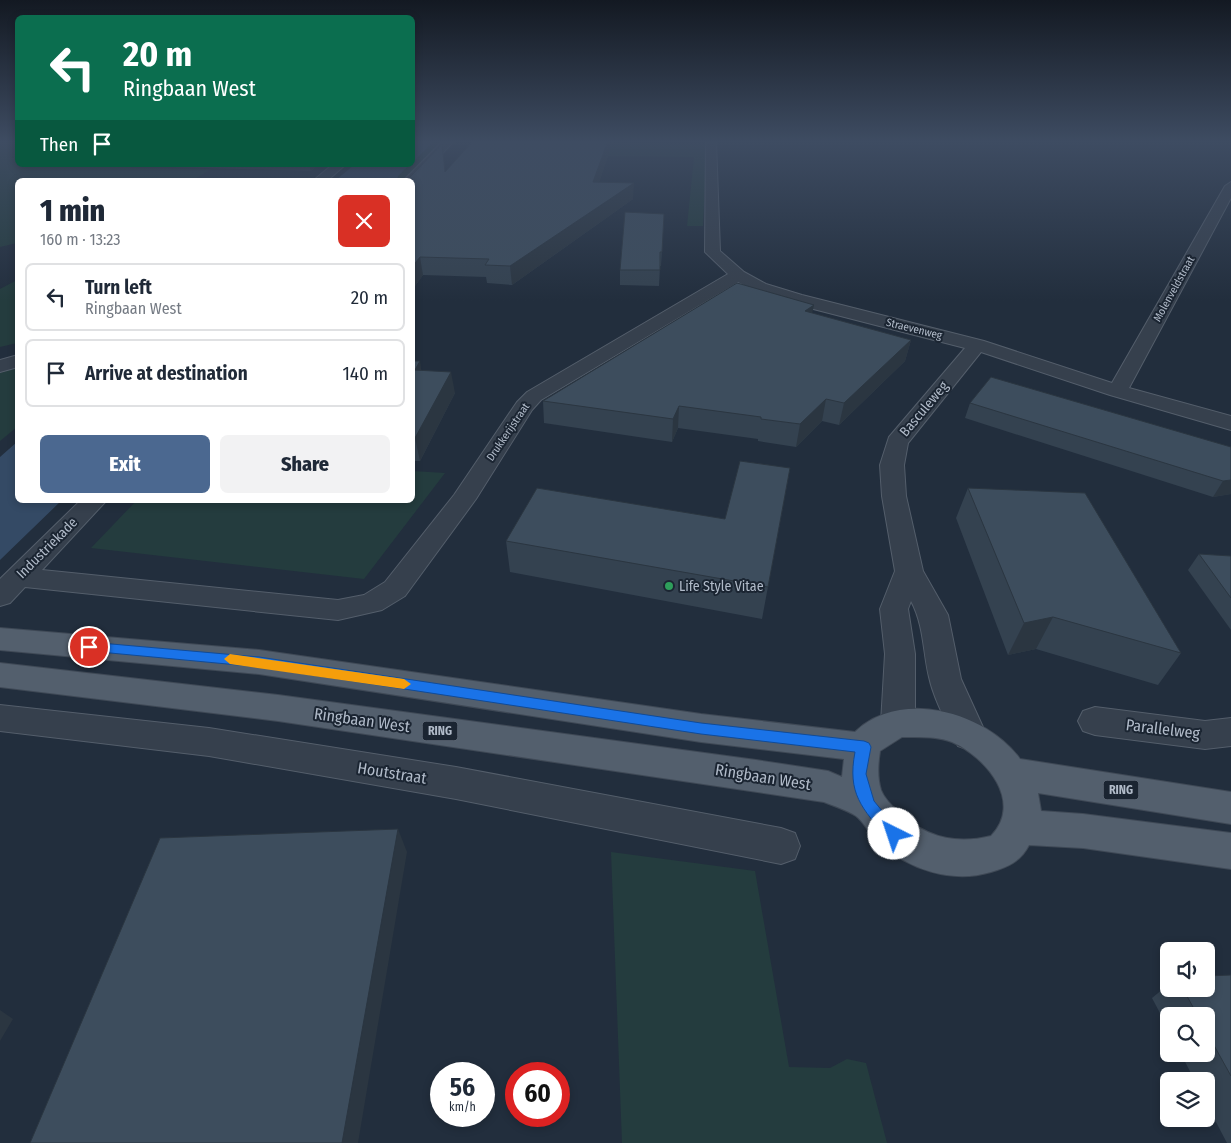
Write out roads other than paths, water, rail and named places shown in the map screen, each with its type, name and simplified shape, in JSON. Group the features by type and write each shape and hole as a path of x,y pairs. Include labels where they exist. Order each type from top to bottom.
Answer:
{"main road":[{"path":"0,639 259,662 701,728 864,747"},
{"name":"Ringbaan West","path":"0,675 278,708 756,775 828,787 868,804"},
{"path":"898,723 933,723 970,736 993,752 1011,773 1023,800 1022,827 1003,850 970,860 930,854 894,834 868,804 858,774 864,747 878,732 898,723"},
{"name":"RING","path":"1011,773 1231,808"},
{"path":"1022,827 1084,831 1231,851"}],"street":[{"name":"Straevenweg","path":"712,194 713,252 738,275 760,287 796,299 977,345 1117,391 1231,423"},
{"name":"Molenveldstraat","path":"1117,391 1226,194"},
{"name":"Drukkerijstraat","path":"9,587 338,610 372,604 395,589 464,499 524,406 534,396 738,275"},
{"name":"Basculeweg","path":"970,736 945,679 933,614 910,571 894,496 892,465 897,442 977,345"},
{"path":"0,366 15,362"},
{"name":"Industriekade","path":"9,587 92,503"},
{"path":"898,723 900,654 894,609 910,571"},
{"name":"Houtstraat","path":"0,718 219,744 443,781 781,846"},
{"name":"Parallelweg","path":"1095,721 1205,735 1231,732"}],"water":[{"path":"15,444 15,503 59,503 0,560 0,457"}],"place":[{"name":"Life Style Vitae","path":"669,586"}]}
